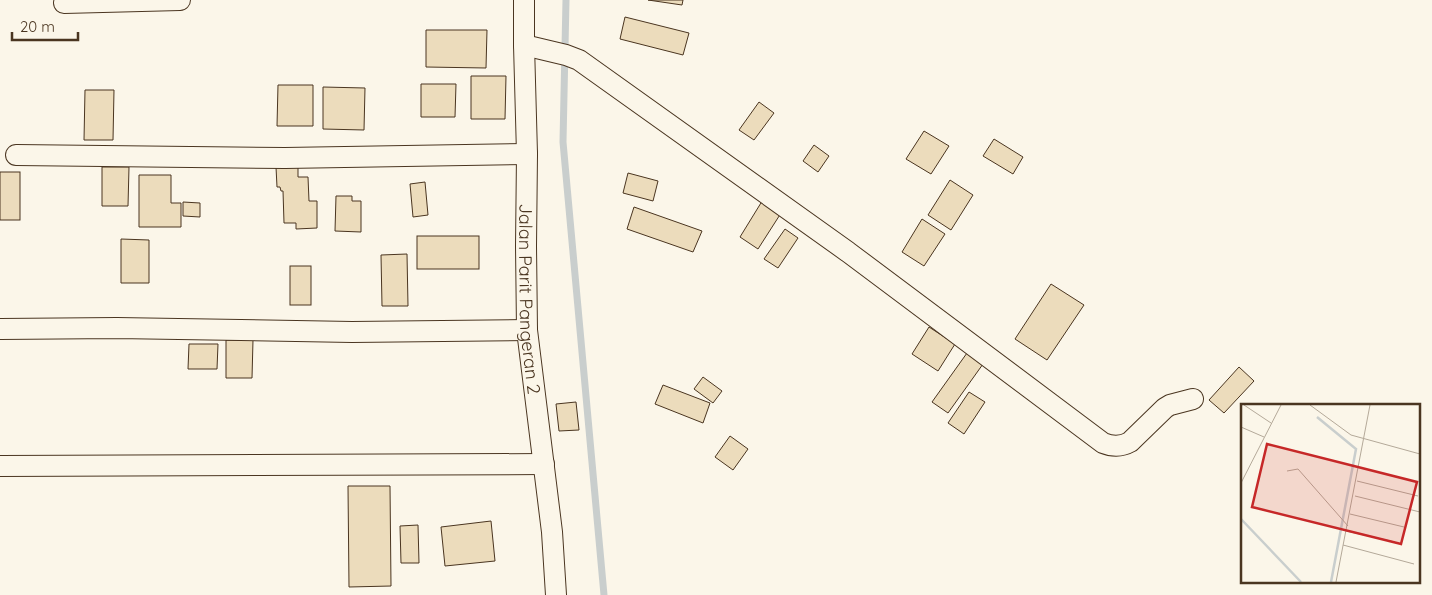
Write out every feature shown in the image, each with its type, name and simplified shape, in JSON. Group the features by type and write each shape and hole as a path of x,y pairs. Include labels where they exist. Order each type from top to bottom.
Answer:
{"street":[{"path":"64,3 180,0"},
{"name":"Jalan Parit Pangeran 2","path":"524,0 532,47 527,154 527,330 552,532 556,595"},
{"path":"532,47 566,55 578,60 848,252 1103,443 1111,446 1124,445 1130,442 1165,408 1176,403 1194,399"},
{"path":"16,155 285,158 527,154"},
{"path":"0,329 117,328 352,332 527,330"},
{"path":"0,466 544,464"}],"building":[{"path":"648,0 683,0 682,5"},
{"path":"625,17 689,33 683,55 620,39"},
{"path":"426,30 487,30 486,68 426,67"},
{"path":"471,76 506,76 505,119 471,119"},
{"path":"421,84 456,84 455,117 421,117"},
{"path":"278,85 313,85 313,126 277,126"},
{"path":"323,87 365,88 364,130 323,129"},
{"path":"85,90 114,90 113,140 84,140"},
{"path":"759,102 774,113 754,140 739,130"},
{"path":"924,131 949,146 931,174 906,159"},
{"path":"994,139 1023,157 1013,174 983,156"},
{"path":"814,145 829,156 818,172 803,161"},
{"path":"102,167 129,167 128,206 102,206"},
{"path":"276,167 298,167 298,177 308,177 309,201 317,201 317,228 296,229 296,223 284,223 283,191 281,191 280,187 277,187"},
{"path":"0,172 20,172 20,220 0,220"},
{"path":"628,173 658,181 653,201 623,193"},
{"path":"139,175 171,175 171,203 181,203 181,227 139,227"},
{"path":"950,180 973,195 951,230 928,215"},
{"path":"425,182 428,215 413,217 410,184"},
{"path":"336,196 352,196 352,201 361,201 361,232 335,231"},
{"path":"764,198 783,210 758,249 740,237"},
{"path":"183,202 200,203 200,217 183,216"},
{"path":"634,207 702,231 693,252 627,229"},
{"path":"922,219 945,234 924,266 902,252"},
{"path":"785,229 798,238 778,268 764,259"},
{"path":"417,236 479,236 479,269 417,269"},
{"path":"121,239 149,240 149,283 121,283"},
{"path":"407,254 408,306 382,306 381,255"},
{"path":"290,266 311,266 311,305 290,305"},
{"path":"1051,284 1084,305 1047,360 1015,339"},
{"path":"929,327 955,344 938,371 912,354"},
{"path":"226,340 253,340 252,378 226,378"},
{"path":"189,344 218,344 217,369 188,369"},
{"path":"967,353 983,364 948,413 932,402"},
{"path":"1239,367 1254,381 1224,413 1209,400"},
{"path":"703,377 722,391 713,403 694,389"},
{"path":"663,385 710,403 703,423 655,404"},
{"path":"969,392 985,402 964,434 948,423"},
{"path":"576,402 579,430 559,431 556,404"},
{"path":"730,436 748,449 733,470 715,457"},
{"path":"348,486 390,486 391,586 349,587"},
{"path":"491,521 495,561 445,566 441,527"},
{"path":"418,525 419,563 401,563 400,526"}],"waterway":[{"path":"566,0 563,142 604,595"}]}
